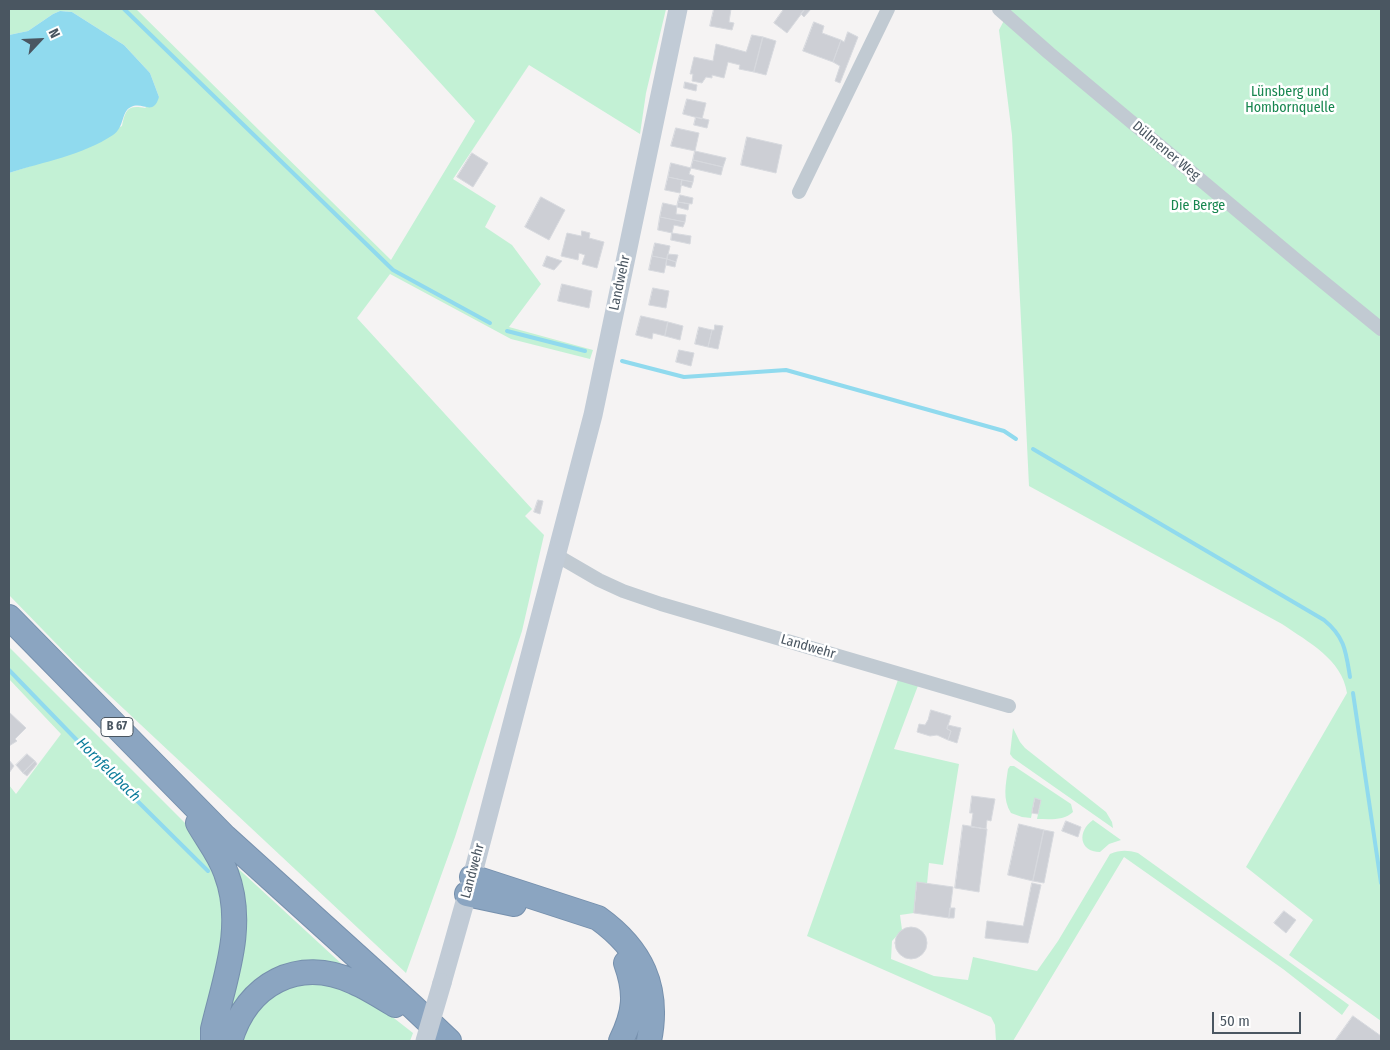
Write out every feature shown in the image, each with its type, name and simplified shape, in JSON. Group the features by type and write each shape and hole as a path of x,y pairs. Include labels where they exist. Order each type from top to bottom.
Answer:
{"highway":[{"name":"B 67","path":"9,616 225,837 404,1006 438,1041"},
{"name":"B 67","path":"9,630 197,821 404,1006 449,1041"},
{"path":"197,821 226,871 234,905 235,926 233,943 213,1029 214,1041"},
{"path":"470,886 578,918 597,926 611,939 626,962 633,982 631,1021 621,1041"},
{"path":"470,886 598,918 613,928 638,957 646,977 652,1003 649,1041"},
{"path":"230,1041 235,1025 243,1010 255,996 269,985 282,978 321,972 354,982 404,1006 460,1041"}],"main road":[{"name":"Landwehr","path":"425,1041 470,886 593,415 678,9"}],"street":[{"path":"799,192 888,9"},
{"name":"Dülmener Weg","path":"999,9 1300,263 1381,328"},
{"name":"Landwehr","path":"556,555 599,580 623,591 1009,706"}],"green space":[{"path":"9,9 136,9 391,260 475,121 373,9 666,9 646,93 640,134 529,65 453,179 496,206 485,227 512,245 541,284 509,327 593,350 590,359 511,339 390,274 357,318 532,509 525,516 544,535 522,631 455,837 406,973 78,666 9,595 9,173 46,161 122,126 124,116 128,110 134,107 145,108 159,97 150,73 124,45 72,12 60,11 28,31 9,35"},
{"name":"Die Berge","path":"1010,9 1381,9 1381,1021 1289,955 1313,920 1246,867 1347,693 1344,681 1338,670 1322,652 1282,624 1029,486 1012,135 999,30"},
{"path":"9,647 192,830 228,900 208,1041 9,1041 9,785 16,794 61,734 9,679"},
{"path":"899,677 919,683 894,749 959,764 943,865 929,863 927,884 917,883 914,913 900,915 902,930 892,941 891,959 934,976 968,980 973,957 1037,971 1058,941 1110,854 1130,851 1138,853 1349,1005 1342,1015 1283,969 1124,857 1013,1041 996,1041 995,1025 991,1017 807,936"},
{"path":"1013,728 1025,748 1106,812 1113,828 1013,758 1010,754"},
{"path":"1010,766 1014,766 1071,804 1073,812 1061,818 1037,819 1041,800 1035,798 1031,818 1011,813 1006,802 1005,791"},
{"path":"1093,820 1121,840 1109,844 1100,852 1088,849 1084,845 1083,835 1084,830"},
{"path":"231,862 345,967 316,968 220,1027"},
{"path":"292,982 337,984 381,1008 413,1033 410,1041 236,1041 257,1001"}],"water":[{"path":"60,11 72,12 124,45 150,73 159,97 154,106 135,106 128,109 117,132 101,142 76,153 9,173 9,35 28,31"}],"building":[{"path":"714,9 731,9 729,22 734,23 732,30 710,26"},
{"path":"784,9 805,9 787,33 774,23"},
{"path":"805,9 811,9 804,17 801,14"},
{"path":"814,22 824,26 822,33 841,40 833,62 803,51"},
{"path":"848,32 858,37 840,83 835,81 840,66 833,62 841,40 844,42"},
{"path":"752,35 763,37 754,72 739,69 740,65 728,62 724,78 712,75 712,78 706,77 702,83 692,81 693,74 690,74 694,57 713,61 716,44 746,52"},
{"path":"763,37 776,41 766,75 754,72"},
{"path":"685,82 697,85 696,91 684,88"},
{"path":"687,99 706,103 702,119 683,114"},
{"path":"696,117 709,120 707,128 694,125"},
{"path":"676,128 699,133 695,151 671,146"},
{"path":"747,137 782,145 776,173 741,165"},
{"path":"695,151 726,158 723,167 693,160"},
{"path":"472,153 488,163 473,187 457,177"},
{"path":"693,160 723,167 721,175 691,168"},
{"path":"671,163 691,168 689,174 694,176 693,182 668,177"},
{"path":"668,177 682,180 680,193 665,190"},
{"path":"682,180 693,182 691,188 681,185"},
{"path":"680,195 693,198 692,204 678,202"},
{"path":"541,197 565,210 549,240 525,227"},
{"path":"678,202 689,204 688,210 677,207"},
{"path":"663,203 677,206 676,214 686,215 685,222 660,217"},
{"path":"660,217 685,222 683,227 674,225 672,233 658,230"},
{"path":"582,231 590,233 589,238 604,242 597,268 582,264 585,255 579,253 578,260 561,256 567,233 581,236"},
{"path":"672,233 691,236 690,244 671,240"},
{"path":"655,243 670,246 667,259 652,256"},
{"path":"668,254 678,255 676,262 667,259"},
{"path":"547,256 562,261 554,270 543,266"},
{"path":"652,256 667,259 664,273 649,270"},
{"path":"667,259 676,262 675,267 666,265"},
{"path":"562,284 592,291 589,308 558,301"},
{"path":"653,288 669,291 666,308 649,305"},
{"path":"641,316 668,322 665,336 653,333 652,339 636,335"},
{"path":"668,322 683,326 680,340 665,336"},
{"path":"715,325 723,326 718,349 708,347"},
{"path":"699,327 712,330 708,347 695,344"},
{"path":"679,350 694,353 691,366 676,362"},
{"path":"538,500 543,501 540,514 534,512"},
{"path":"931,710 951,716 947,729 951,731 948,740 937,735 930,736 917,732 919,724 925,725"},
{"path":"9,712 26,728 15,739 17,741 9,746"},
{"path":"948,725 961,728 957,743 948,740 951,731 947,729"},
{"path":"27,754 35,761 23,773 16,765"},
{"path":"9,760 14,766 9,773"},
{"path":"35,761 37,764 27,776 23,773"},
{"path":"972,796 995,799 991,821 987,820 986,829 971,827 973,813 970,813"},
{"path":"1035,798 1041,800 1038,814 1032,813"},
{"path":"1066,821 1081,827 1078,837 1062,831"},
{"path":"1019,824 1044,830 1033,881 1008,875"},
{"path":"963,825 987,829 979,892 955,888"},
{"path":"1044,830 1054,832 1044,883 1033,881"},
{"path":"917,882 953,887 949,918 914,913"},
{"path":"1032,883 1041,885 1028,943 985,938 987,921 1023,926"},
{"path":"950,908 955,908 954,918 949,918"},
{"path":"1284,911 1296,920 1286,933 1274,923"},
{"path":"911,927 917,928 922,932 926,937 926,949 922,954 917,958 911,959 905,958 900,954 896,949 895,943 896,937 900,932 905,928"},
{"path":"1353,1016 1381,1036 1381,1041 1335,1041"}],"waterway":[{"path":"124,9 393,270 490,323"},
{"path":"507,331 585,351"},
{"path":"622,361 684,377 786,370 1004,431 1016,439"},
{"path":"1033,449 1324,620 1336,633 1346,652 1350,677"},
{"name":"Hornfeldbach","path":"9,670 208,871"},
{"path":"1353,693 1381,883"}],"park label":[{"name":"Lünsberg und Hombornquelle","path":"1290,100"}]}
